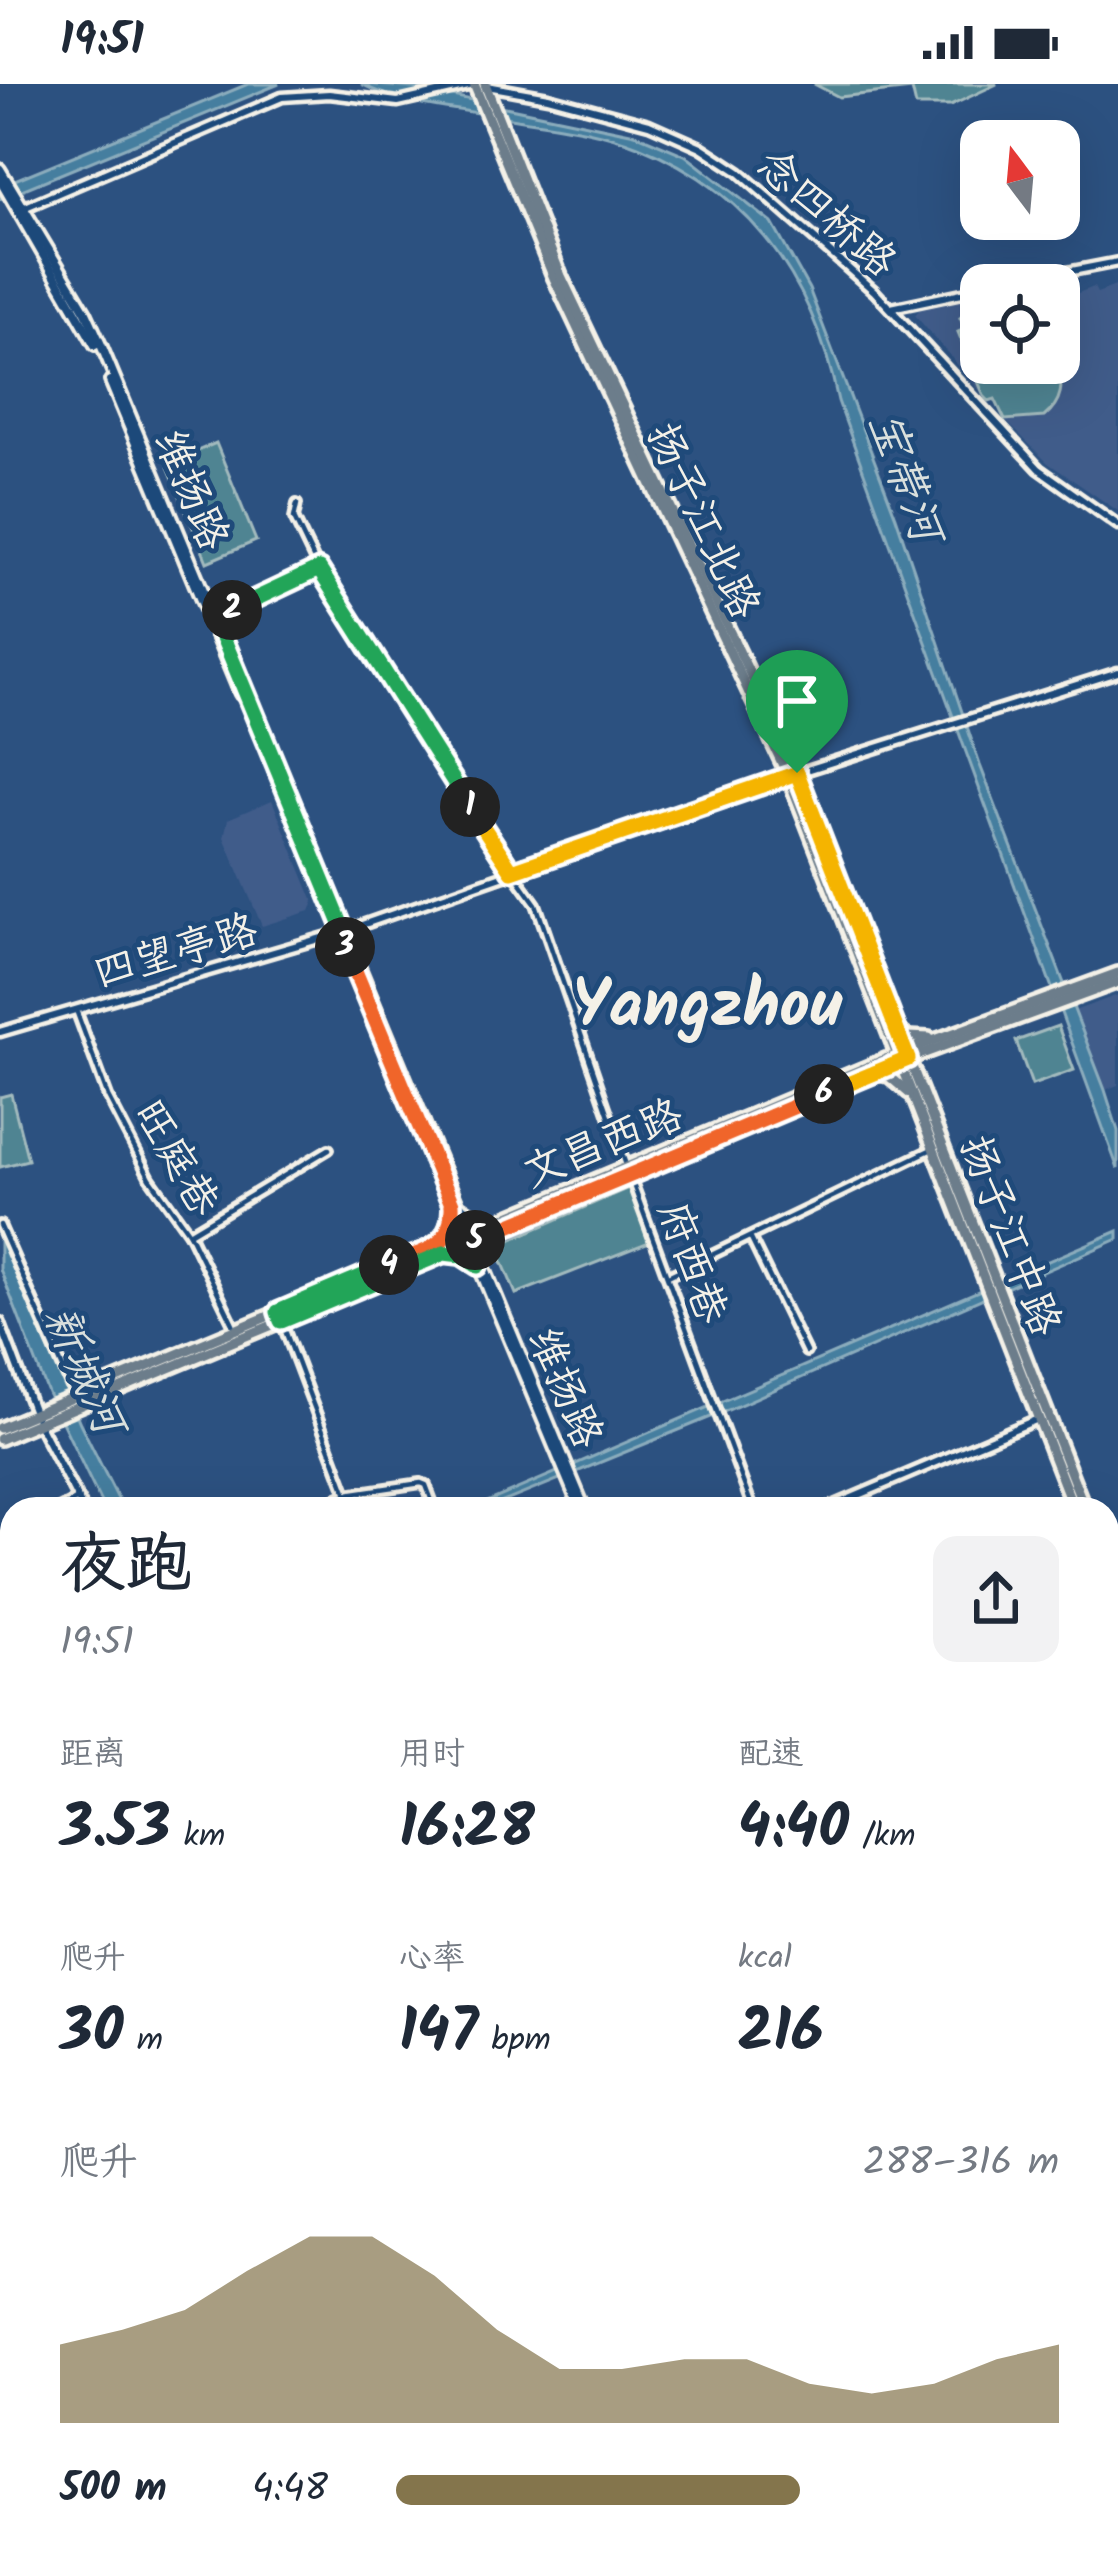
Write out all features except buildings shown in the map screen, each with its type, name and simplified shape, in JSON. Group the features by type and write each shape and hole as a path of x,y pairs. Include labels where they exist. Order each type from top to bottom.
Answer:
{"main road":[{"name":"扬子江北路","path":"480,85 561,276 793,774 896,1028 902,1057"},
{"name":"维扬路","path":"1,173 97,347 577,1497"},
{"name":"维扬路","path":"19,208 94,329 342,932"},
{"name":"扬子江北路","path":"793,774 883,1022 902,1057"},
{"path":"1072,995 1118,973"},
{"path":"902,1057 1118,982"},
{"path":"902,1057 952,1034 1053,1002"},
{"path":"883,1022 882,1052 873,1069 916,1095 919,1072 933,1050"},
{"path":"896,1028 920,1039 952,1034"},
{"name":"文昌西路","path":"74,1400 902,1057"},
{"name":"扬子江中路","path":"902,1057 1070,1497"},
{"name":"扬子江中路","path":"916,1095 932,1149 990,1282"},
{"path":"455,1204 497,1226 481,1266 442,1248 455,1204"},
{"name":"文昌西路","path":"0,1439 74,1400 236,1330 280,1317"},
{"name":"扬子江中路","path":"1042,1417 1079,1497"},
{"name":"文昌西路","path":"0,1428 37,1418"}],"street":[{"name":"念四桥路","path":"19,208 282,97 329,94 398,102 452,87 480,85 650,124 700,147 784,209 891,308 1039,470 1118,526"},
{"path":"1080,269 1118,262"},
{"path":"891,308 960,293"},
{"name":"府西巷","path":"297,504 294,518 319,569 536,904 749,1497"},
{"path":"215,618 319,569"},
{"name":"四望亭路","path":"0,1032 342,932 793,774 1118,672"},
{"name":"旺庭巷","path":"76,1010 108,1096 150,1178 189,1233 236,1330"},
{"path":"189,1233 329,1149"},
{"path":"668,1276 932,1149"},
{"path":"0,1225 74,1400"},
{"path":"750,1237 806,1352"},
{"path":"280,1317 347,1495"},
{"path":"0,1322 37,1418 77,1497"},
{"path":"854,1497 1042,1417"},
{"path":"342,1497 423,1484 429,1497"}],"shaded area":[{"path":"248,84 279,84 0,199 0,186"},
{"path":"361,84 414,88 635,134 685,155 772,223 809,289 896,517 980,765 1105,1090 1118,1131 1118,1169 838,401 813,317 772,246 714,189 679,165 638,146 572,128 413,102"},
{"path":"1118,285 1118,511 1048,463 1005,420 995,399 986,398 974,384 1080,384 1080,292 1094,287 1097,293"},
{"path":"960,301 960,368 915,315"},
{"path":"272,800 314,902 310,911 262,926 224,837 228,819"},
{"path":"1118,995 1118,1085 1105,1090 1074,1011"},
{"path":"1118,1231 1118,1239 728,1410 515,1497 499,1497"},
{"path":"0,1234 80,1423 117,1497 98,1497 48,1393 0,1269"}],"green space":[{"path":"814,84 997,84 950,106 916,106 912,89 839,97"},
{"path":"979,384 1060,384 1055,405 1044,417 1005,420 995,399 984,396"},
{"path":"216,443 256,541 207,562 167,464"},
{"path":"1058,1026 1074,1070 1032,1085 1016,1041"},
{"path":"11,1094 28,1160 0,1167 0,1097"},
{"path":"631,1187 652,1241 516,1294 499,1254 506,1242"}],"district":[{"name":"Yangzhou","path":"707,1003"}],"route":[{"path":"319,569 512,871 797,773 908,1059 468,1243 478,1266 461,1255 444,1253 281,1321 278,1312 441,1244 453,1222 452,1204 215,618 319,569"}],"water label":[{"name":"宝带河","path":"907,476"},
{"name":"新城河","path":"86,1369"}]}
